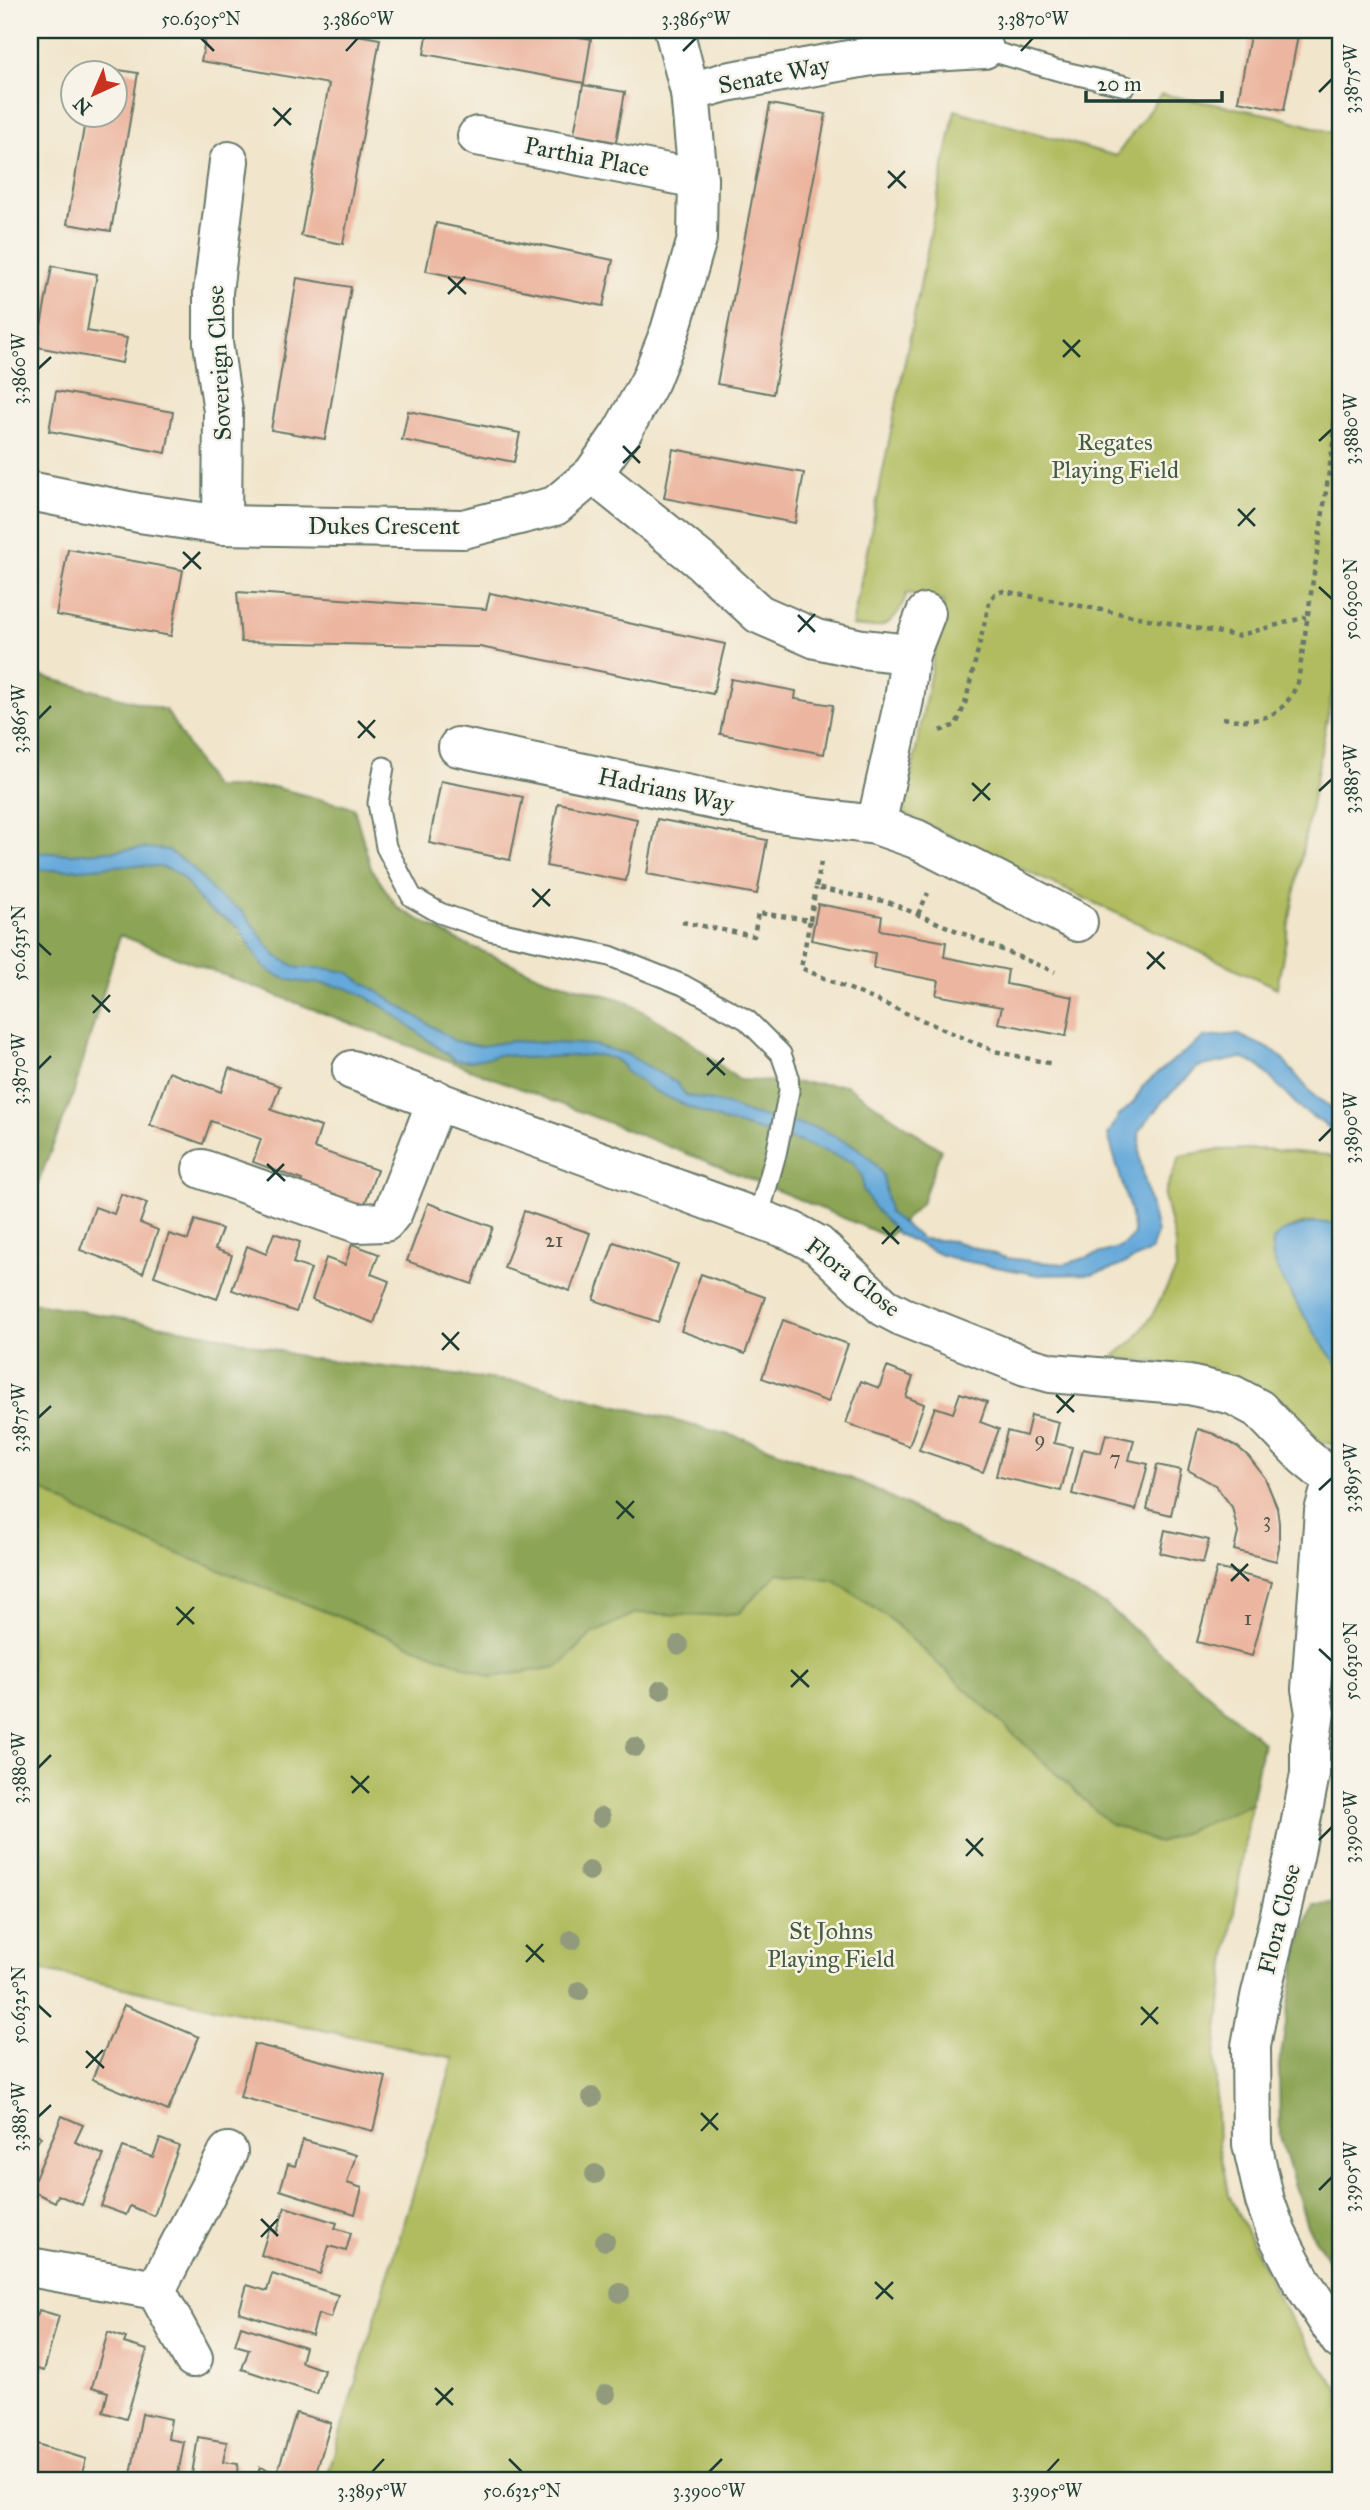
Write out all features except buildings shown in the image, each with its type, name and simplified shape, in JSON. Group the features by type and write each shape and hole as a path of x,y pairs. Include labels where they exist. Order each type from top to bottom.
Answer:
{"street":[{"name":"Dukes Crescent","path":"30,491 139,513 222,525 463,530 555,506 593,474 622,432 650,381 670,331 697,239 698,179 690,92 674,30"},
{"name":"Senate Way","path":"690,92 726,82 877,55 984,48"},
{"name":"Parthia Place","path":"477,136 698,179"},
{"name":"Sovereign Close","path":"222,525 223,411 213,343 213,292 229,161"},
{"path":"593,474 701,561 759,614 816,639 862,649 910,654"},
{"path":"876,825 905,700 910,654 926,613"},
{"name":"Hadrians Way","path":"458,747 777,813 876,825 916,839 1078,922"},
{"name":"Flora Close","path":"352,1070 792,1231 818,1245 884,1307 1026,1366 1087,1378 1189,1385 1233,1395 1259,1409 1305,1457 1337,1477 1324,1511 1311,1689 1315,1713 1310,1746 1310,1774 1294,1857 1259,1997 1251,2046 1251,2087 1252,2144 1265,2201 1277,2234 1301,2280 1340,2340"},
{"path":"202,1170 357,1223 385,1222 393,1212 437,1100"},
{"path":"156,2290 228,2152"},
{"path":"30,2267 156,2290"},
{"path":"156,2290 193,2358"}],"lane":[{"path":"984,48 1056,70 1126,86"},
{"path":"384,767 377,803 386,847 412,897 440,913 489,930 610,956 683,985 747,1020 781,1054 788,1074 789,1091 776,1154 758,1218"}],"path":[{"path":"1223,718 1247,722 1268,717 1282,707 1293,694 1297,682 1333,444 1340,316"},
{"path":"898,727 932,732 947,730 956,725 965,705 990,600 1003,591 1237,636 1306,617"},
{"path":"829,820 801,968 994,1051 1053,1064"},
{"path":"816,888 888,902 1055,972"},
{"path":"682,922 754,936 758,913 810,920"}],"green space":[{"name":"Regates Playing Field","path":"1161,94 1277,116 1340,135 1340,650 1277,988 904,814 944,601 907,593 898,612 888,623 873,627 852,626 955,110 1116,156"},
{"path":"30,673 166,710 213,787 274,787 354,808 371,868 398,908 461,942 545,978 623,1000 675,1030 739,1080 846,1085 941,1150 922,1202 888,1237 601,1120 120,935 72,1098 30,1203"},
{"path":"1263,1149 1328,1155 1340,1160 1340,1225 1313,1222 1288,1229 1273,1240 1272,1255 1289,1291 1320,1341 1340,1367 1340,1444 1319,1441 1194,1367 1116,1358 1115,1355 1133,1341 1151,1317 1176,1270 1175,1243 1164,1195 1180,1156 1215,1150"},
{"path":"30,1302 225,1337 307,1358 534,1384 745,1439 862,1483 1106,1605 1263,1742 1251,1804 1159,1843 1109,1823 890,1619 835,1581 778,1573 739,1613 705,1616 636,1613 592,1634 558,1667 492,1677 105,1525 30,1483"},
{"name":"St Johns Playing Field","path":"30,1354 538,1416 1260,1749 1227,1956 1215,2055 1218,2144 1229,2195 1282,2305 1323,2369 1340,2390 1340,2480 326,2480 454,2058 30,1968"},
{"path":"1340,1903 1340,2277 1307,2226 1280,2136 1279,2067 1298,1948 1314,1904"}],"water":[{"path":"147,848 167,850 191,866 217,896 242,911 276,956 298,968 347,972 455,1041 481,1046 511,1041 594,1045 626,1054 677,1083 685,1095 725,1104 751,1114 821,1129 856,1147 871,1159 883,1175 889,1213 922,1239 954,1241 1007,1258 1065,1264 1121,1247 1134,1235 1130,1210 1108,1135 1118,1117 1134,1102 1143,1086 1203,1038 1237,1034 1276,1052 1314,1096 1340,1113 1340,1135 1301,1109 1258,1065 1241,1058 1198,1067 1162,1102 1139,1131 1140,1160 1157,1233 1151,1251 1115,1268 1092,1274 1039,1275 959,1260 939,1254 898,1234 874,1208 863,1190 862,1176 853,1162 800,1142 720,1120 684,1105 653,1090 625,1071 615,1059 597,1055 524,1058 504,1054 471,1061 455,1060 391,1012 363,995 339,986 280,977 261,963 236,925 205,906 174,871 134,865 64,870 30,868 30,852 72,854"},
{"path":"1316,1222 1340,1225 1340,1367 1303,1314 1273,1257 1273,1240 1283,1231"}]}
